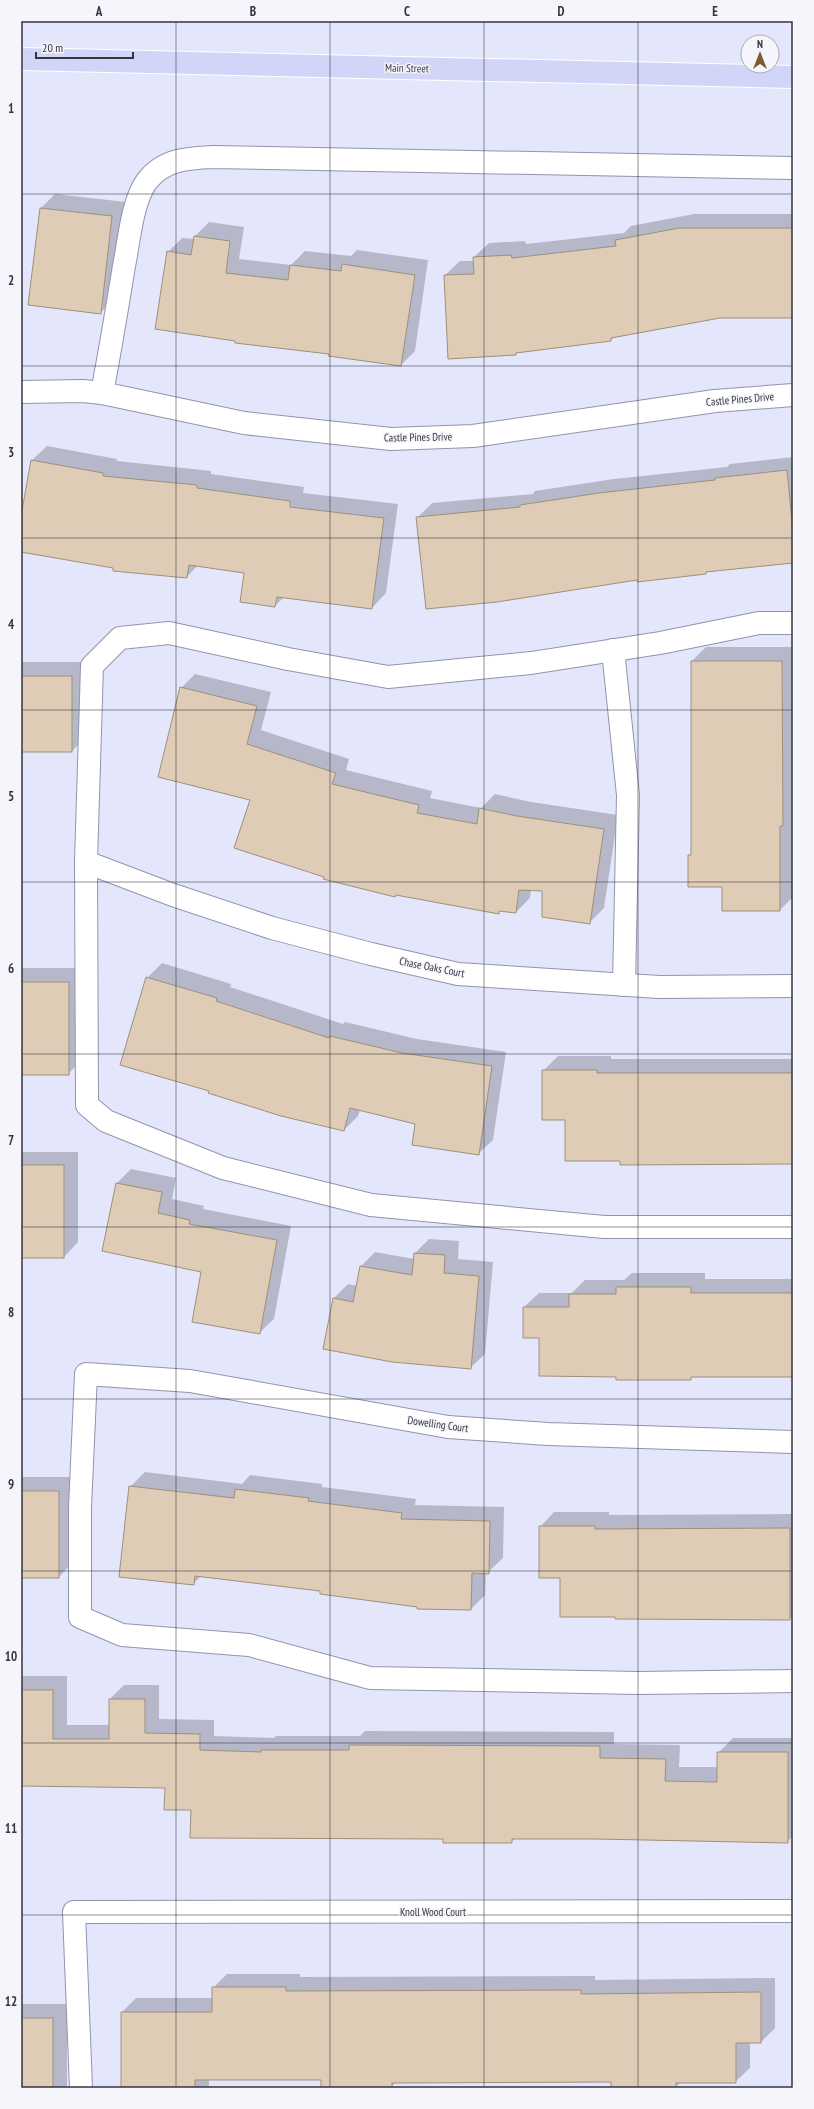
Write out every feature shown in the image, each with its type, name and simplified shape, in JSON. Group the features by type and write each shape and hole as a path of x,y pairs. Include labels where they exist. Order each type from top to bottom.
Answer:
{"main road":[{"name":"Main Street","path":"21,59 793,77"}],"street":[{"path":"102,393 128,244 139,195 147,180 165,165 182,158 221,157 793,168"},
{"name":"Castle Pines Drive","path":"21,392 84,391 102,393 244,423 391,439 473,436 715,400 793,395"},
{"path":"793,623 759,623 660,643 531,663 388,677 288,659 169,632 120,638 92,666 86,862 87,1105 106,1121 223,1168 371,1205 604,1227 793,1226"},
{"path":"613,650 628,795 624,985"},
{"name":"Chase Oaks Court","path":"86,862 173,895 272,928 379,956 458,974 660,987 793,986"},
{"name":"Dowelling Court","path":"793,1442 548,1434 448,1427 190,1381 86,1374 80,1508 80,1617 122,1635 249,1645 370,1678 638,1683 793,1681"},
{"name":"Knoll Wood Court","path":"81,2088 74,1912 793,1911"}],"building":[{"path":"40,208 112,216 101,314 28,305"},
{"path":"679,228 793,228 793,318 720,318 611,338 611,341 516,353 516,355 448,359 444,275 474,274 473,257 511,255 512,258 616,246 615,240"},
{"path":"194,236 230,241 226,273 288,280 290,265 341,271 342,264 415,275 401,366 328,356 329,354 235,343 235,341 155,329 167,251 191,255"},
{"path":"31,460 103,473 103,476 197,485 197,488 290,501 290,507 384,518 372,609 277,597 275,607 240,602 244,573 189,565 187,578 113,571 113,568 21,552 21,516"},
{"path":"787,470 793,531 793,563 706,572 706,574 637,582 637,580 497,602 426,609 416,517 520,507 520,505 599,493"},
{"path":"691,661 782,661 783,826 780,826 780,911 722,911 722,887 688,887 688,855 691,855"},
{"path":"21,676 72,676 72,752 21,752"},
{"path":"180,687 257,706 247,744 336,773 332,784 419,805 417,813 477,824 479,808 517,816 604,829 590,924 542,917 542,891 519,890 516,913 499,911 499,914 396,895 395,897 323,879 324,877 234,848 250,800 158,777"},
{"path":"146,977 217,998 216,1001 329,1038 330,1036 402,1053 492,1066 479,1155 412,1145 415,1124 350,1108 344,1131 281,1116 208,1093 209,1091 120,1065"},
{"path":"21,982 69,982 69,1075 21,1075"},
{"path":"542,1070 597,1070 597,1073 793,1073 793,1164 620,1165 620,1161 565,1161 565,1120 542,1120"},
{"path":"21,1165 64,1165 64,1258 21,1258"},
{"path":"116,1183 162,1192 158,1213 190,1220 189,1224 277,1240 260,1334 192,1322 201,1272 102,1251"},
{"path":"414,1253 445,1255 444,1273 479,1276 471,1369 392,1362 323,1349 333,1298 353,1302 360,1266 412,1275"},
{"path":"616,1287 691,1287 691,1293 793,1293 793,1377 691,1377 691,1380 616,1380 616,1377 539,1376 539,1338 523,1338 523,1307 569,1307 569,1294 616,1294"},
{"path":"129,1486 234,1498 235,1489 309,1498 308,1501 402,1513 401,1519 490,1521 489,1574 472,1573 471,1610 417,1609 417,1607 320,1594 320,1591 195,1576 194,1585 119,1577"},
{"path":"21,1491 59,1491 59,1578 21,1578"},
{"path":"539,1526 595,1526 595,1529 790,1528 790,1620 615,1619 615,1617 560,1617 560,1578 539,1578"},
{"path":"21,1690 53,1690 53,1739 109,1739 109,1699 145,1699 145,1733 200,1734 200,1750 261,1752 261,1750 349,1750 349,1745 600,1746 600,1758 666,1759 665,1781 717,1782 717,1752 788,1752 788,1843 597,1839 512,1839 512,1843 443,1843 443,1839 190,1838 191,1810 164,1810 165,1788 21,1786"},
{"path":"212,1987 286,1987 286,1991 581,1990 581,1994 761,1992 761,2043 736,2043 736,2083 676,2083 676,2088 611,2088 611,2082 392,2083 392,2088 321,2088 321,2080 195,2080 195,2088 121,2088 121,2012 212,2012"},
{"path":"21,2018 53,2018 53,2088 21,2088"}]}
